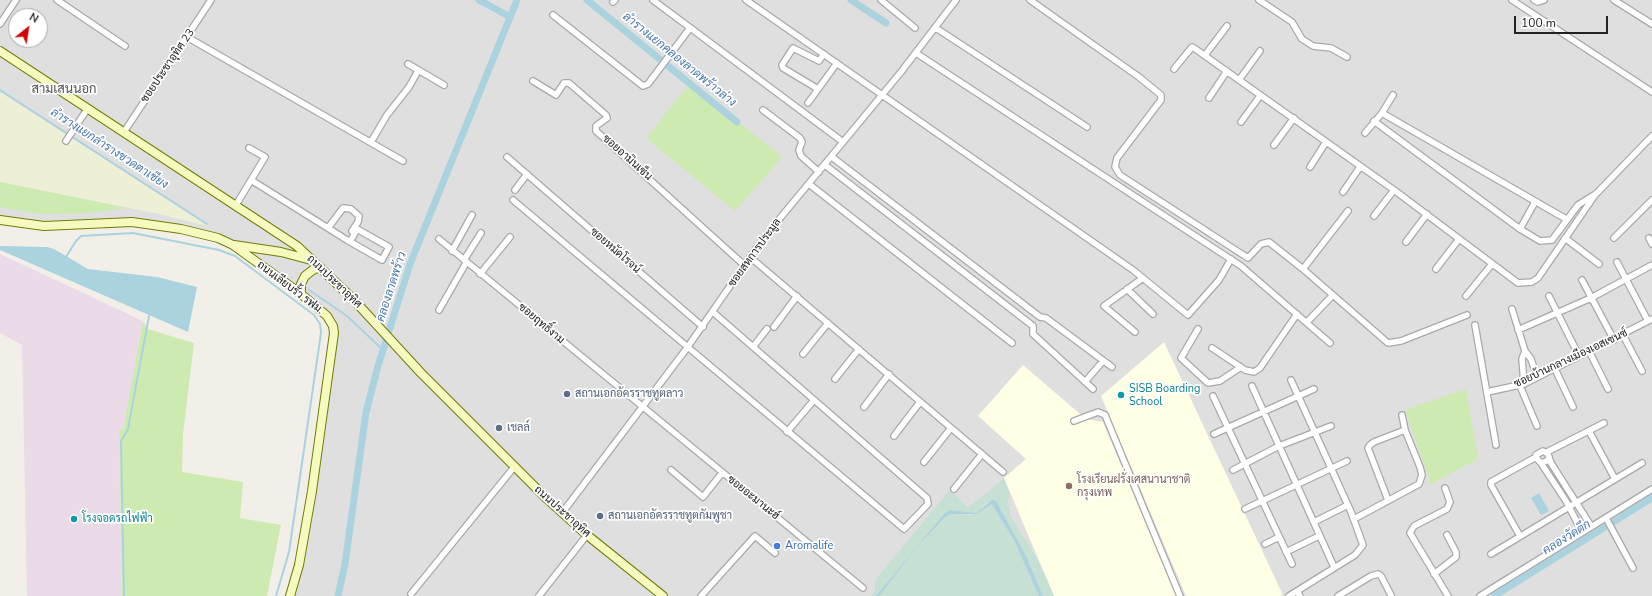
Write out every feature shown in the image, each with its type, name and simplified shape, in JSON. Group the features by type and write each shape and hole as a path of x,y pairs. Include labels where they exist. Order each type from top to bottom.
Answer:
{"main road":[{"name":"ถนนประชาอุทิศ","path":"0,51 297,246 353,299 421,373 562,513 663,596"},
{"name":"ถนนเลียบรั้ว รฟม.","path":"0,220 44,226 132,222 181,229 218,238 233,245 324,312 333,326 334,333 312,491 299,565 290,596"},
{"path":"233,245 281,252 313,261"},
{"path":"301,294 301,284 305,276 314,269 321,268"}],"street":[{"path":"0,24 16,0"},
{"path":"57,0 125,46"},
{"name":"ซอยประชาอุทิศ 23","path":"124,132 211,0"},
{"path":"653,0 842,142"},
{"path":"746,0 1143,278 1188,315 1219,280 1231,259"},
{"path":"881,0 915,28"},
{"name":"ซอยสหการประมูล","path":"562,513 688,348 714,312 750,256 916,53 956,0"},
{"path":"1030,0 1139,77 1161,95 1161,100 1117,158 1115,167 1120,175 1248,258"},
{"path":"1259,0 1292,22 1302,39 1313,46 1331,48 1347,57"},
{"path":"1512,0 1652,92"},
{"path":"1534,0 1538,2 1544,0"},
{"path":"1614,0 1652,24"},
{"path":"553,15 642,86 648,84 690,28"},
{"path":"1205,55 1227,26"},
{"path":"936,28 1087,127"},
{"path":"187,37 403,161"},
{"path":"1174,69 1192,47 1205,55 1260,96 1294,118 1360,167 1394,190 1518,282 1532,282 1538,278 1595,195 1652,136"},
{"path":"818,89 783,68 782,65 793,48 819,61 824,54"},
{"path":"1239,80 1260,51"},
{"path":"916,53 1241,266 1330,343"},
{"path":"808,103 837,63"},
{"path":"408,64 444,86"},
{"path":"371,142 387,115 418,71"},
{"path":"1209,98 1227,71"},
{"name":"ซอยอามินเซ็น","path":"533,81 556,95 564,83 569,83 606,115 607,118 596,126 596,131 744,265"},
{"path":"1365,133 1382,112 1393,95"},
{"path":"1241,122 1260,96"},
{"path":"68,137 88,108"},
{"path":"763,110 800,138 802,142 799,150 801,156 819,172"},
{"path":"1382,112 1566,219"},
{"path":"1274,145 1294,118"},
{"path":"1374,121 1520,229 1540,241 1552,240 1566,219 1578,205 1595,195"},
{"path":"1310,167 1326,142"},
{"path":"236,205 265,157 249,148"},
{"path":"832,157 1040,317 1046,318 1112,367"},
{"name":"ซอยหมัดโรจน์","path":"507,158 703,327"},
{"path":"825,165 1033,326"},
{"path":"1342,192 1360,167"},
{"path":"515,190 527,174"},
{"path":"251,180 348,241 382,260 389,247 357,229 348,241"},
{"path":"855,188 861,180"},
{"path":"809,184 1012,343"},
{"path":"1374,216 1394,190"},
{"path":"513,200 902,530 928,504 927,498 714,312"},
{"path":"1614,238 1652,200"},
{"path":"1520,229 1535,202"},
{"path":"328,228 343,208 351,209 359,216 358,222 348,241"},
{"path":"1303,269 1348,211"},
{"path":"896,220 902,212"},
{"path":"1406,242 1427,214"},
{"path":"452,251 472,215"},
{"path":"439,310 481,233"},
{"path":"480,274 510,237"},
{"path":"1565,238 1599,264"},
{"path":"1649,238 1652,244"},
{"name":"ซอยฤทธิ์งาม","path":"439,239 643,408"},
{"path":"1436,269 1459,239"},
{"path":"1241,266 1261,244 1270,242 1388,343 1402,341 1467,316"},
{"path":"750,256 1003,472"},
{"path":"1617,262 1650,320"},
{"path":"1466,296 1492,264"},
{"path":"1518,330 1591,298 1652,265"},
{"path":"969,276 975,267"},
{"path":"1135,332 1104,306 1143,278"},
{"path":"1582,280 1614,340"},
{"path":"1127,290 1153,314"},
{"path":"774,327 797,296"},
{"path":"1307,322 1332,296"},
{"path":"1549,296 1579,356"},
{"path":"1512,309 1525,351 1531,359 1537,377"},
{"path":"1212,348 1250,372 1260,368 1297,314"},
{"path":"1040,317 1033,326 1033,334 1093,389"},
{"name":"ซอยบ้านกลางเมืองเอสเซนซ์","path":"1486,392 1522,385 1614,340 1650,320"},
{"path":"803,354 828,323"},
{"path":"1475,325 1496,445"},
{"path":"753,347 767,329"},
{"path":"1198,329 1181,358 1208,383 1220,381 1241,367"},
{"path":"1623,335 1642,371"},
{"path":"835,379 859,349"},
{"path":"1525,351 1522,359 1522,385 1536,426"},
{"path":"1589,351 1608,389"},
{"path":"1085,382 1103,361"},
{"path":"1555,369 1574,407"},
{"path":"864,407 888,374"},
{"path":"1289,596 1299,593 1334,567 1355,555 1363,545 1354,519 1332,468 1291,380"},
{"path":"1252,386 1334,567"},
{"path":"1214,434 1314,389"},
{"path":"1213,396 1292,564"},
{"path":"787,432 814,400"},
{"path":"894,436 920,402"},
{"name":"ซอยอะมานะฮ์","path":"643,408 863,588"},
{"path":"1074,421 1098,412 1105,415 1180,596"},
{"path":"1354,519 1419,484 1422,475 1402,415"},
{"path":"1541,463 1545,462 1548,455 1604,423"},
{"path":"1233,470 1279,446 1331,426"},
{"path":"924,462 951,428"},
{"path":"1388,500 1368,448 1370,444 1374,442 1406,430"},
{"path":"1589,431 1615,479"},
{"path":"1520,536 1491,485 1491,482 1536,457 1539,452 1548,455 1575,502 1591,526"},
{"path":"954,489 982,454"},
{"path":"1536,457 1569,506 1582,532"},
{"path":"1245,509 1347,461"},
{"path":"1491,554 1642,463"},
{"path":"411,594 515,466"},
{"path":"671,470 703,497 722,473"},
{"path":"1444,488 1450,502 1447,509 1414,526 1410,533 1448,596"},
{"path":"1480,596 1591,526 1609,522 1652,489"},
{"path":"1314,522 1348,505"},
{"path":"1609,522 1633,568"},
{"path":"539,596 587,535"},
{"path":"1434,574 1456,557 1456,552 1447,535"},
{"path":"701,596 755,536 775,553"},
{"path":"1286,552 1319,536"},
{"path":"1265,544 1279,537"},
{"path":"1342,595 1371,576 1378,574 1381,576 1391,595"}],"shaded area":[{"path":"0,0 1652,0 1652,596 290,596 299,565 334,333 331,322 233,245 157,225 44,226 0,220"},
{"path":"0,92 208,226 159,214 0,182"},
{"path":"0,254 143,321 123,429 119,430 122,596 27,596 22,345 0,333"},
{"path":"1164,342 1283,595 1281,596 1186,596 1101,396"},
{"name":"โรงเรียนฝรั่งเศสนานาชาติ กรุงเทพ","path":"1023,365 1086,419 1103,422 1176,596 1054,596 1004,478 1026,459 978,416"},
{"path":"1004,478 1010,495 1008,499 1010,515 1039,562 1054,596 1043,596 1026,556 996,501 987,502 976,513 950,510 944,514 876,596 872,596 875,591 875,580 950,490 968,508"},
{"path":"993,504 1014,540 1039,596 879,596 916,548 945,517 950,514 971,515"}],"green space":[{"path":"688,86 736,123 741,124 782,157 735,211 646,138"},
{"path":"0,182 127,208 89,213 40,214 0,207"},
{"path":"143,321 148,329 194,343 183,434 182,472 243,482 240,518 281,525 267,596 122,596 119,429 123,429"},
{"path":"1466,389 1478,459 1431,484 1405,410"}],"water":[{"path":"0,246 47,247 54,249 88,269 157,277 197,287 188,332 0,250"},
{"path":"1539,493 1549,511 1541,515 1531,498"},
{"path":"992,500 996,501 1026,556 1043,596 1039,596 1014,540 992,504 976,514 950,514 945,517 916,548 879,596 876,596 944,514 950,510 976,513"}],"waterway":[{"path":"479,0 510,17"},
{"name":"คลองลาดพร้าว","path":"338,596 345,564 366,412 378,366 410,264 517,0"},
{"name":"ลำรางแยกคลองลาดพร้าวล่าง","path":"587,0 737,122"},
{"path":"851,0 886,23"},
{"name":"ลำรางแยกลำรางชวดตาเชียง","path":"0,90 207,224"},
{"path":"66,257 81,236 133,233 219,250 235,256 314,315 320,324 321,333 289,552 276,596"},
{"name":"ลำรางแยกลำรางชวดตาเชียง","path":"309,290 347,316 383,350"},
{"path":"124,596 121,441 128,429 149,316"},
{"name":"คลองวัดตึก","path":"1494,596 1652,498"}],"place":[{"name":"สถานเอกอัครราชทูตลาว","path":"567,394"},
{"name":"SISB Boarding School","path":"1121,395"},
{"name":"เชลล์","path":"499,428"},
{"name":"โรงเรียนฝรั่งเศสนานาชาติ กรุงเทพ","path":"1069,486"},
{"name":"สถานเอกอัครราชทูตกัมพูชา","path":"600,516"},
{"name":"โรงจอดรถไฟฟ้า","path":"74,519"},
{"name":"Aromalife","path":"777,546"}],"district":[{"name":"สามเสนนอก","path":"64,90"}]}
